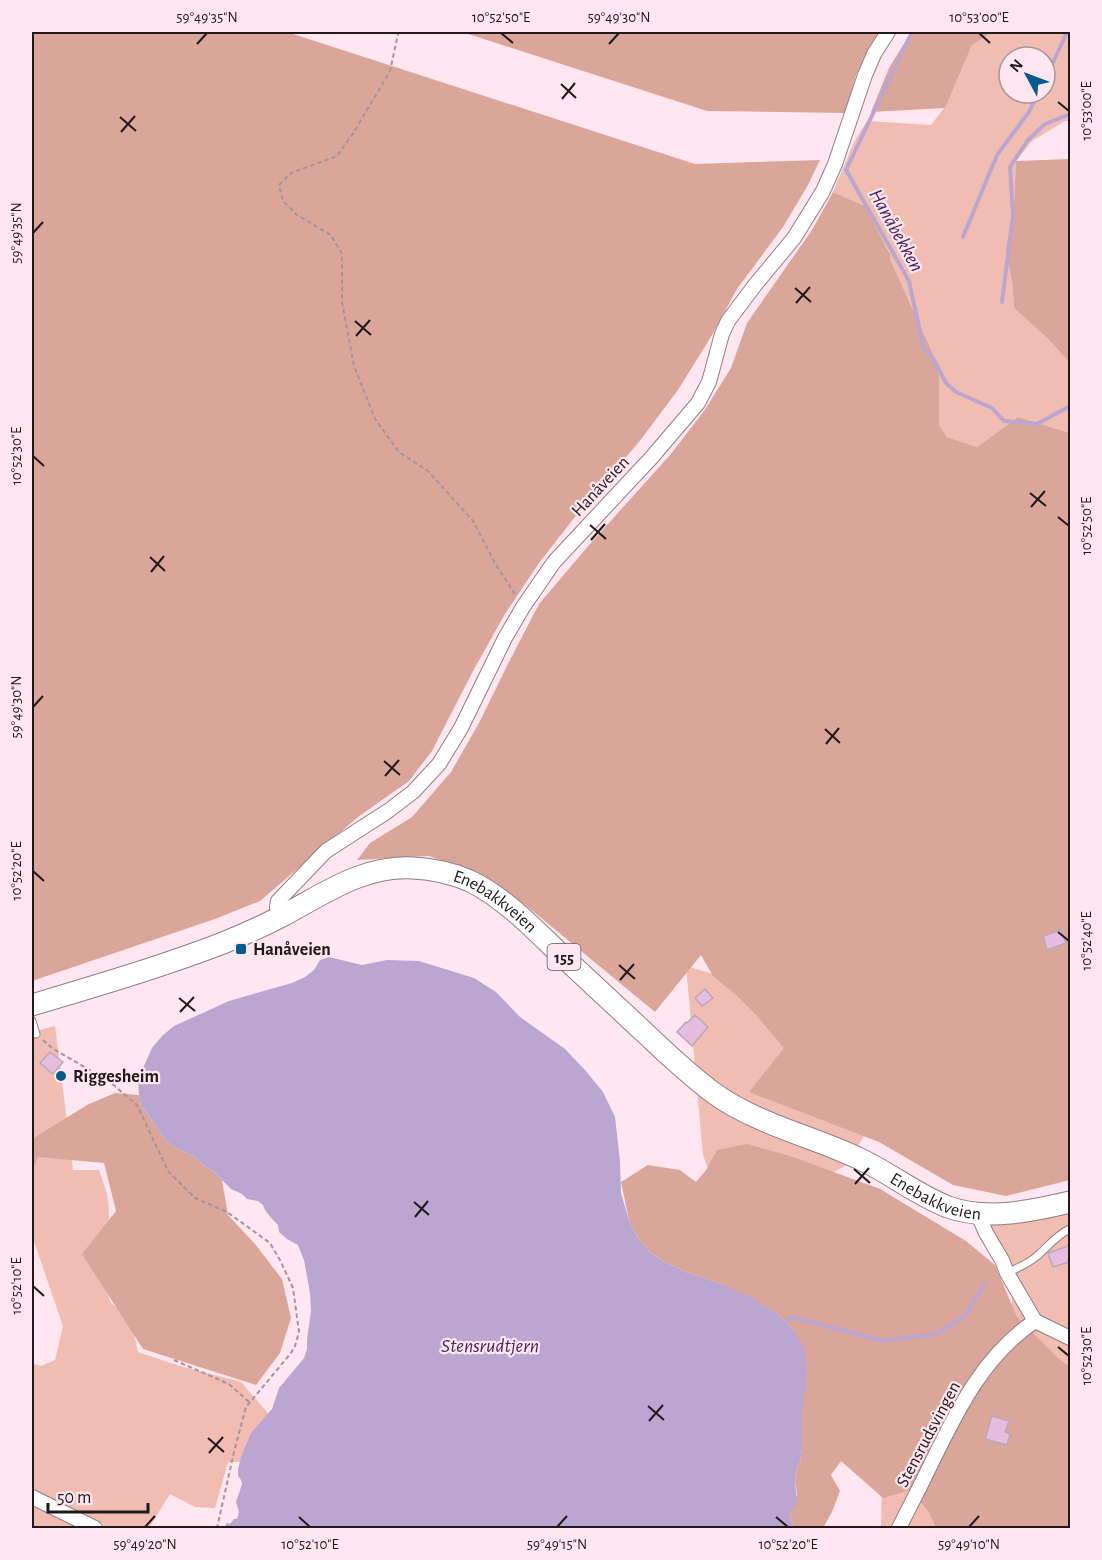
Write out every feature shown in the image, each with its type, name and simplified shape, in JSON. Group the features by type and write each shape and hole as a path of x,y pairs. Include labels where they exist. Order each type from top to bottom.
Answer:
{"main road":[{"name":"Enebakkveien","path":"32,1005 200,951 280,917 337,885 358,877 380,870 409,867 441,871 470,882 492,894 517,914 701,1083 725,1101 761,1120 859,1158 951,1208 1008,1213 1071,1202"}],"street":[{"name":"Hanåveien","path":"280,917 278,902 326,851 413,792 439,764 461,728 523,607 554,562 652,457 698,403 709,382 722,334 728,321 794,238 823,191 835,164 865,75 874,54 888,32"},
{"path":"977,1212 1007,1273 1035,1321 1071,1338"},
{"name":"Stensrudsvingen","path":"899,1528 963,1401 1000,1351 1024,1328 1035,1321"},
{"path":"32,1497 95,1528"}],"lane":[{"path":"32,1021 36,1034"},
{"path":"1007,1273 1024,1265 1056,1237 1071,1229"}],"path":[{"path":"400,32 390,71 337,156 291,172 279,185 283,201 297,215 331,235 342,254 342,302 354,366 375,419 399,452 428,471 473,521 496,565 523,607"},
{"path":"36,1034 52,1048 110,1082 137,1105 168,1171 195,1198 227,1212 270,1243 293,1288 299,1332 295,1346 246,1407 217,1528"},
{"path":"174,1360 229,1384 250,1403"}],"shaded area":[{"path":"32,32 287,32 695,164 820,160 783,227 737,289 678,390 639,442 582,508 539,563 505,614 432,751 409,781 358,817 260,901 215,919 32,981"},
{"path":"462,32 880,32 856,75 845,113 707,111"},
{"path":"911,32 993,32 972,45 945,108 871,112 889,68"},
{"path":"993,32 1070,32 1070,121 1065,121 1032,141 1016,161 1012,281 1014,308 1070,363 1070,433 1018,417 977,447 947,437 939,425 939,367 890,259 890,253 865,206 833,192 854,142 867,121 931,125 945,107 972,45"},
{"path":"1070,159 1070,363 1014,308 1006,249 1014,204 1016,161"},
{"path":"833,192 865,206 890,254 890,259 939,367 939,425 947,437 977,447 1018,417 1070,433 1070,1180 1006,1196 953,1185 879,1142 749,1092 784,1048 756,1015 713,976 701,955 655,1012 529,908 482,875 429,856 357,860 370,843 412,817 451,772 479,723 539,604 670,455 704,411 731,368 747,323 812,230"},
{"path":"686,966 922,1036 847,1165 779,1201 710,1174 703,1155"},
{"path":"55,1026 73,1170 99,1170 108,1198 108,1228 89,1245 111,1303 130,1317 138,1352 241,1382 272,1418 247,1462 228,1462 215,1508 195,1507 170,1494 149,1528 107,1528 93,1520 82,1528 32,1528 32,1363 41,1366 55,1360 63,1326 32,1236 32,1032"},
{"path":"115,1093 139,1095 141,1105 166,1141 195,1157 222,1180 228,1215 255,1244 282,1279 291,1318 280,1353 256,1385 143,1349 82,1254 116,1211 104,1163 38,1157 32,1171 32,1139 87,1105"},
{"path":"747,1144 790,1156 880,1189 966,1241 995,1265 1017,1317 1070,1367 1070,1528 936,1528 929,1512 910,1490 883,1498 841,1461 831,1475 840,1491 823,1528 794,1528 789,1513 797,1495 795,1480 802,1449 802,1413 793,1329 777,1314 722,1284 686,1272 651,1253 638,1238 629,1220 621,1182 648,1165 680,1170 696,1182 717,1150"},
{"path":"1070,1201 1070,1528 881,1528 883,1426 1011,1307 1014,1287 971,1218"}],"water":[{"name":"Stensrudtjern","path":"329,957 362,965 387,960 419,961 474,978 496,992 520,1017 565,1049 603,1092 615,1117 621,1193 629,1220 638,1238 651,1253 663,1261 751,1297 777,1314 793,1329 805,1350 807,1375 802,1413 802,1449 795,1480 797,1504 789,1513 794,1528 224,1528 227,1523 230,1524 237,1519 239,1512 236,1502 242,1484 238,1476 238,1469 251,1433 272,1409 279,1388 304,1358 307,1349 311,1311 304,1260 298,1245 279,1232 278,1225 263,1205 231,1189 195,1157 166,1141 141,1105 138,1079 152,1048 174,1026 229,1001 292,983 314,970 320,960"}],"building":[{"path":"1061,930 1066,943 1047,950 1043,936"},
{"path":"705,989 713,998 702,1006 695,998"},
{"path":"695,1015 708,1027 692,1046 677,1032"},
{"path":"50,1052 63,1062 53,1074 40,1063"},
{"path":"1071,1245 1069,1262 1053,1267 1048,1253"},
{"path":"992,1416 1009,1421 1005,1432 1010,1434 1007,1445 985,1439"}],"waterway":[{"name":"Hanåbekken","path":"912,32 846,170 909,281 923,346 934,360 946,383 956,392 992,408 1004,421 1037,424 1070,406"},
{"path":"1057,54 1067,32"},
{"path":"963,237 997,155 1032,105"},
{"path":"1002,302 1013,216 1010,167 1028,140 1045,124 1070,114"},
{"path":"785,1322 792,1317 883,1341 936,1334 965,1316 985,1283"}],"place":[{"name":"Hanåveien","path":"241,949"},
{"name":"Riggesheim","path":"61,1076"}]}
